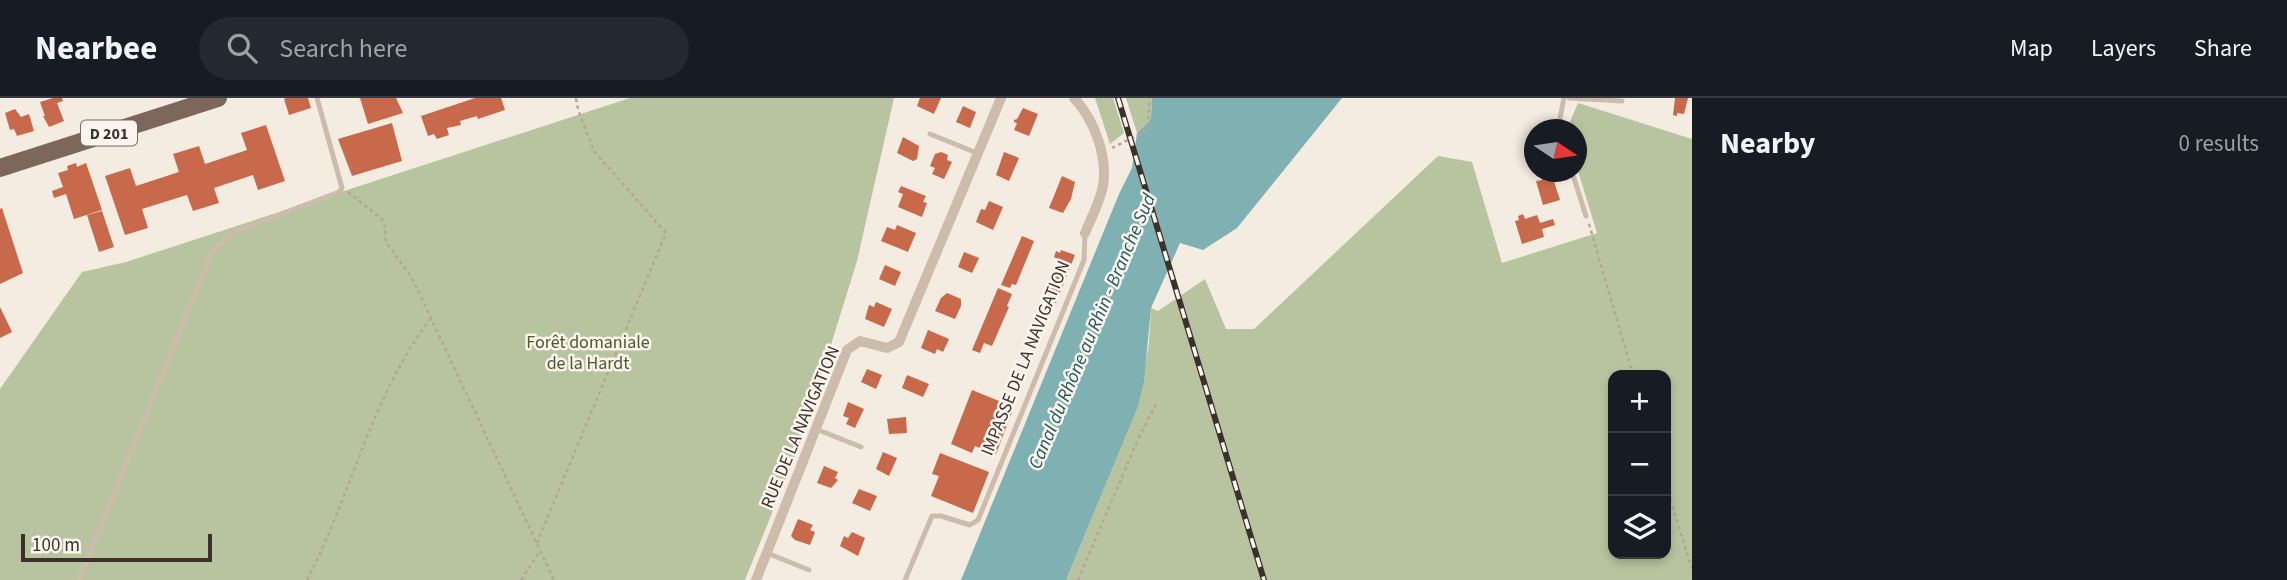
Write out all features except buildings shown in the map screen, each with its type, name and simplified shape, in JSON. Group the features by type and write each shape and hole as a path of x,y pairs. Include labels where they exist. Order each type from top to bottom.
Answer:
{"main road":[{"name":"D 201","path":"0,169 218,98"}],"street":[{"name":"RUE DE LA NAVIGATION","path":"756,580 847,350 860,341 887,348 899,342 1001,98"},
{"name":"IMPASSE DE LA NAVIGATION","path":"1073,98 1083,108 1092,126 1105,169 1103,189 1085,233"}],"lane":[{"path":"79,580 212,252 234,232 339,192 342,188 317,98"},
{"path":"1560,119 1566,98 1622,101"},
{"path":"930,134 977,153"},
{"path":"1575,182 1586,216"},
{"name":"IMPASSE DE LA NAVIGATION","path":"905,580 932,516 970,525 978,520 1084,260 1085,233"},
{"path":"816,429 861,447"},
{"path":"767,553 809,570"}],"path":[{"path":"537,543 667,233 593,150 589,133 577,111 576,98"},
{"path":"1101,151 1144,132 1150,112 1150,98"},
{"path":"342,188 384,221 386,242 412,278 554,580"},
{"path":"1586,216 1632,370"},
{"path":"307,580 324,548 399,367 417,335 431,318"},
{"path":"1078,580 1139,437 1157,402"},
{"path":"1669,496 1692,569"},
{"path":"521,580 540,551"}],"green space":[{"name":"Forêt domaniale de la Hardt","path":"630,98 894,98 857,261 801,441 745,580 0,580 0,389 82,272 126,262"},
{"path":"1095,98 1113,98 1124,133 1110,144"},
{"path":"1126,98 1152,98 1151,119 1137,133"},
{"path":"1578,103 1692,139 1692,580 1066,580 1138,407 1149,343 1151,308 1158,311 1205,279 1226,329 1254,329 1438,156 1472,162 1502,263 1597,233 1581,182 1587,182 1587,119 1571,119"}],"water":[{"name":"Canal du Rhône au Rhin - Branche Sud","path":"1152,98 1342,98 1237,228 1203,250 1180,243 1151,308 1144,381 1138,407 1066,580 961,580 1132,168 1137,133 1151,119"}],"railway":[{"path":"1118,98 1264,580"}]}
